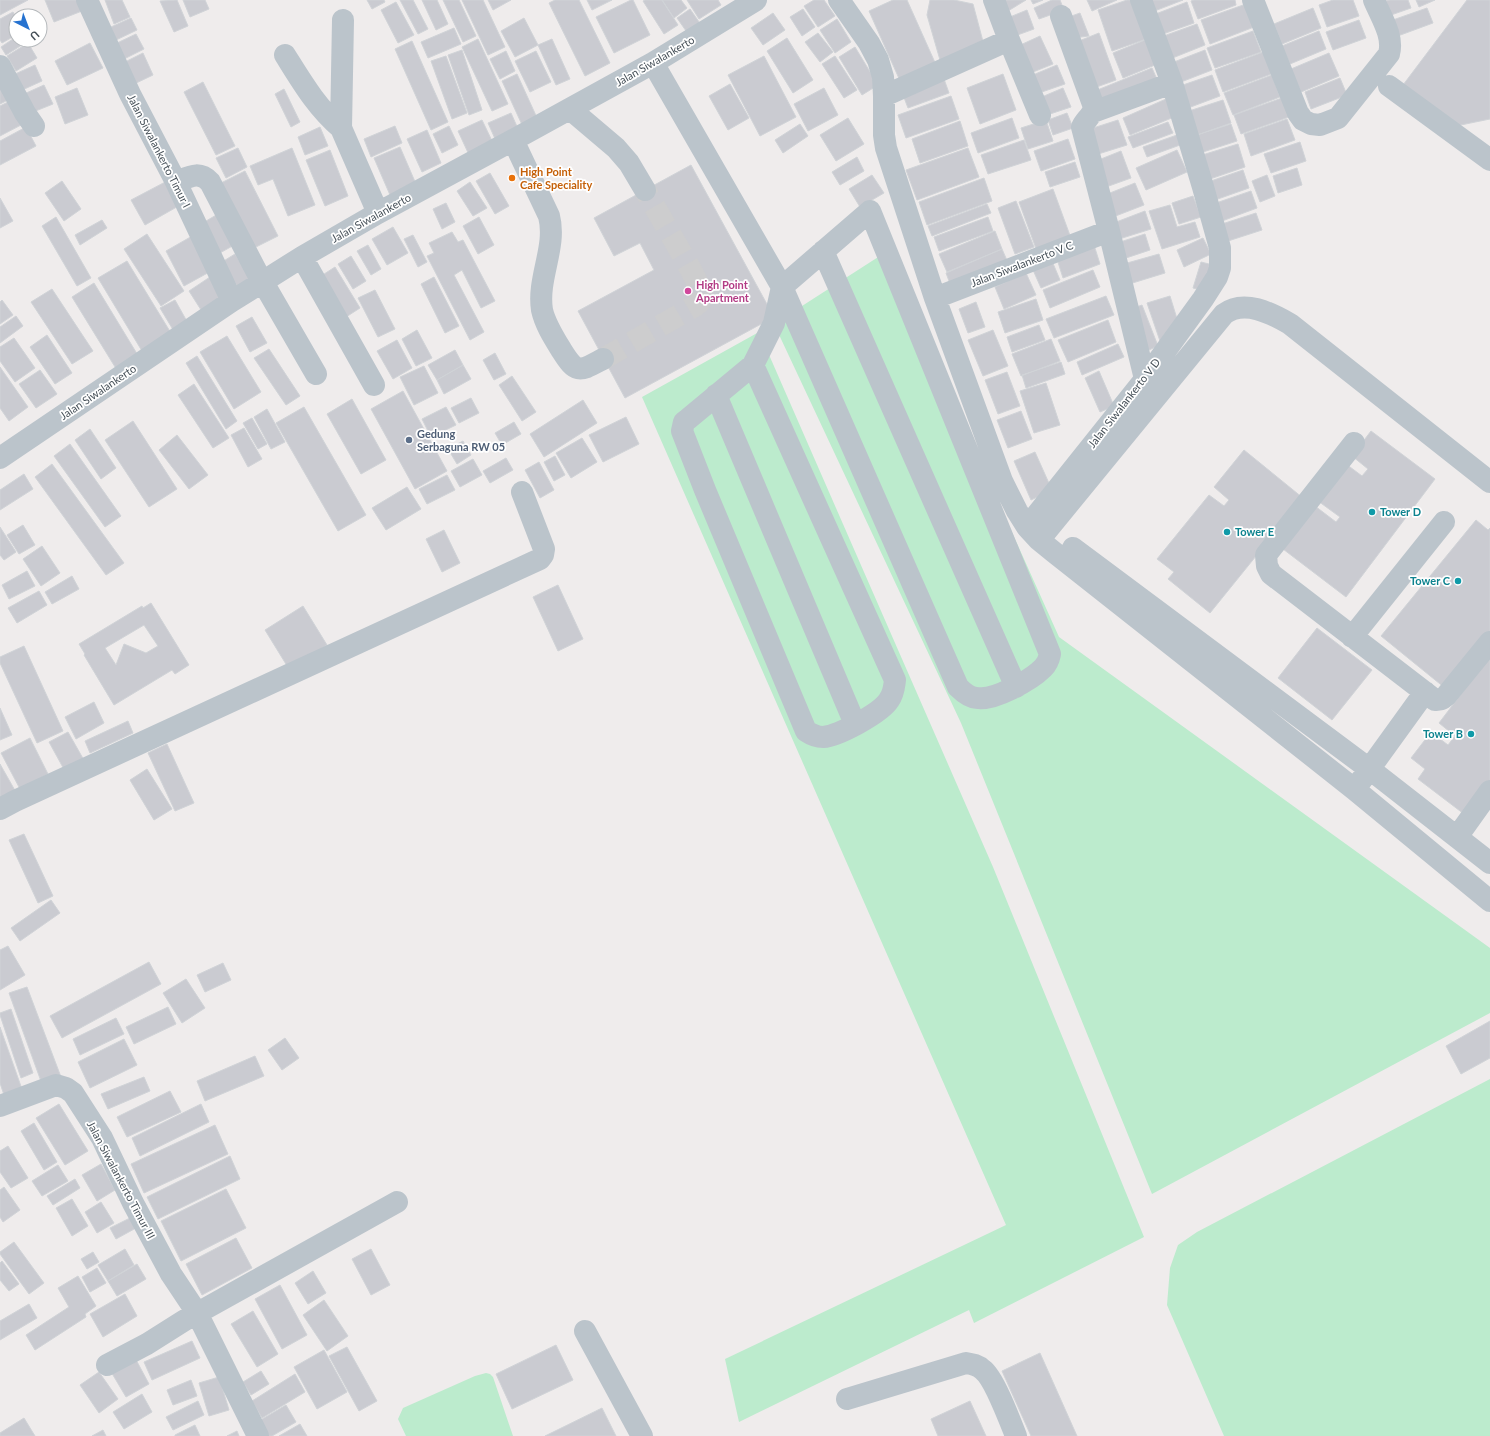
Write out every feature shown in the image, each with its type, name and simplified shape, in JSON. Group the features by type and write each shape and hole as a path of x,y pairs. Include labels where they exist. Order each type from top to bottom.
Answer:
{"street":[{"name":"Jalan Siwalankerto Timur I","path":"87,0 130,94 176,182 232,301"},
{"name":"Jalan Siwalankerto","path":"0,458 232,301 302,257 378,213 653,63 756,0"},
{"path":"839,0 878,60 883,77 884,135 886,148 898,189 935,298 1002,481 1017,511 1038,532 1490,901"},
{"path":"994,0 1040,115"},
{"path":"1140,0 1172,83 1093,112 1082,127 1109,231 1144,378"},
{"path":"1253,0 1298,113 1303,120 1311,124 1320,125 1338,118 1389,54 1391,47 1390,39 1374,0"},
{"path":"1061,16 1094,107 1093,112"},
{"path":"342,20 341,128 378,213"},
{"path":"884,96 1009,40"},
{"path":"285,55 318,105 330,119 341,128"},
{"path":"653,63 782,287 958,688 974,698 985,699 1016,687 1044,667 1050,654 870,211"},
{"path":"0,66 25,113 34,126"},
{"name":"Jalan Siwalankerto V D","path":"1038,532 1144,378 1203,299 1217,277 1221,260 1220,248 1172,83"},
{"path":"1388,86 1490,160"},
{"path":"570,109 616,148 629,163 645,190"},
{"path":"513,140 550,216 552,226 541,295 543,311 550,332 571,365 577,368 586,368 603,358"},
{"path":"176,182 197,175 202,175 210,182 262,282 316,374"},
{"path":"753,365 895,680 894,691 889,701 874,714 835,734 823,737 813,736 806,731 705,490 682,431 684,422 753,365 774,323 782,287 870,211 898,189"},
{"name":"Jalan Siwalankerto V C","path":"935,298 1109,231"},
{"path":"823,251 1016,687"},
{"path":"302,257 374,385"},
{"path":"1038,532 1224,314 1234,309 1242,308 1269,312 1290,324 1490,482"},
{"path":"716,395 855,724"},
{"path":"1354,443 1266,555 1266,566 1271,574 1435,700 1442,699 1446,696 1490,642"},
{"path":"0,809 540,559 543,555 544,549 522,492"},
{"path":"1352,637 1444,522"},
{"path":"1038,532 1369,770 1490,863"},
{"path":"1354,789 1425,692"},
{"path":"1456,837 1490,792"},
{"name":"Jalan Siwalankerto Timur III","path":"0,1106 56,1085 66,1088 73,1093 102,1138 133,1203 171,1274 197,1313 258,1436"},
{"path":"107,1365 147,1344 197,1313 397,1202"},
{"path":"585,1331 642,1436"},
{"path":"847,1399 966,1363 974,1364 984,1370 990,1378 1016,1436"}],"green space":[{"path":"886,252 1059,637 1490,948 1490,1013 1152,1194 961,723 774,324"},
{"path":"759,332 993,867 1144,1237 974,1323 969,1310 739,1422 725,1359 1006,1225 642,397"},
{"path":"1490,1079 1490,1436 1224,1436 1167,1305 1170,1268 1178,1245 1197,1232"},
{"path":"486,1373 493,1377 513,1436 406,1436 398,1419 403,1408 475,1376"}],"building":[{"path":"0,0 28,0 13,8 8,8 8,11 0,15"},
{"path":"45,0 83,0 87,9 54,22"},
{"path":"105,0 122,0 130,17 114,24"},
{"path":"177,0 188,26 174,32 160,1"},
{"path":"183,0 205,0 209,9 190,17"},
{"path":"367,0 384,0 385,2 372,9"},
{"path":"400,0 413,0 428,29 418,34"},
{"path":"422,0 437,0 448,24 436,30"},
{"path":"443,0 459,0 476,36 463,42"},
{"path":"462,0 483,0 505,47 488,55"},
{"path":"488,0 511,0 493,10"},
{"path":"555,0 579,0 610,63 585,76 549,3"},
{"path":"587,0 612,0 592,10"},
{"path":"633,0 650,35 614,53 596,17"},
{"path":"662,0 678,25 664,34 643,1"},
{"path":"662,0 681,0 687,8 674,18"},
{"path":"687,0 718,0 721,5 699,19"},
{"path":"814,0 824,0 835,16 818,27 804,6"},
{"path":"893,0 907,0 937,67 901,83 869,11"},
{"path":"930,0 954,0 973,4 985,49 940,60 927,15"},
{"path":"1000,0 1026,0 1008,11"},
{"path":"1031,0 1043,0 1033,4"},
{"path":"1052,0 1060,0 1064,10 1039,19 1034,8"},
{"path":"1087,0 1117,0 1092,11"},
{"path":"1127,0 1136,0 1149,38 1112,51 1098,10"},
{"path":"1147,0 1183,0 1152,12"},
{"path":"1235,0 1236,5 1198,19 1191,1"},
{"path":"1333,0 1353,0 1359,16 1327,27 1319,5"},
{"path":"1408,0 1411,8 1391,15 1386,1"},
{"path":"1416,0 1435,0 1419,7"},
{"path":"1467,0 1490,0 1490,119 1451,127 1400,89"},
{"path":"396,2 414,35 398,43 381,10"},
{"path":"1187,2 1194,23 1160,35 1153,15"},
{"path":"1246,4 1254,27 1210,44 1201,20"},
{"path":"1313,8 1321,28 1282,44 1274,24"},
{"path":"1427,8 1433,23 1395,37 1390,21"},
{"path":"690,9 704,29 691,38 677,18"},
{"path":"803,9 815,27 802,36 790,17"},
{"path":"1027,10 1034,29 1012,37 1005,19"},
{"path":"773,13 785,30 763,45 751,28"},
{"path":"1080,13 1089,36 1073,38 1066,18"},
{"path":"8,15 8,40 2,43 0,40 0,19"},
{"path":"131,18 137,30 116,40 111,27"},
{"path":"524,18 538,45 515,57 501,31"},
{"path":"837,19 851,42 835,53 820,30"},
{"path":"1359,20 1366,38 1333,50 1326,32"},
{"path":"1197,24 1205,45 1170,59 1161,37"},
{"path":"454,28 461,44 428,58 421,42"},
{"path":"1253,31 1261,52 1215,68 1207,48"},
{"path":"1319,31 1326,49 1290,64 1282,46"},
{"path":"818,33 833,52 820,62 805,42"},
{"path":"1099,33 1116,80 1091,89 1074,43"},
{"path":"136,34 144,49 122,60 115,44"},
{"path":"1040,36 1053,64 1028,74 1016,47"},
{"path":"787,38 813,80 793,93 767,51"},
{"path":"478,39 508,104 492,111 462,47"},
{"path":"552,39 570,79 556,85 538,45"},
{"path":"1145,40 1155,65 1123,78 1113,53"},
{"path":"412,41 448,122 431,130 395,49"},
{"path":"8,42 8,48 17,48 6,55 1,47"},
{"path":"90,43 103,68 67,85 55,61"},
{"path":"855,47 878,85 862,95 839,57"},
{"path":"20,48 31,48 37,58 16,71 7,56"},
{"path":"462,50 482,110 469,115 448,55"},
{"path":"1205,50 1212,70 1181,82 1174,62"},
{"path":"506,51 515,71 500,79 490,59"},
{"path":"536,51 551,82 530,92 515,61"},
{"path":"1266,51 1274,73 1223,92 1215,70"},
{"path":"143,53 153,75 132,85 121,64"},
{"path":"1329,53 1339,76 1301,92 1291,69"},
{"path":"446,56 467,113 452,119 431,61"},
{"path":"764,56 796,117 760,136 728,75"},
{"path":"835,56 857,90 844,98 822,64"},
{"path":"35,65 42,81 20,91 13,75"},
{"path":"1057,65 1065,84 1036,94 1028,77"},
{"path":"1152,68 1159,84 1097,110 1090,93"},
{"path":"517,74 538,120 523,127 502,81"},
{"path":"1003,74 1016,110 980,124 967,88"},
{"path":"1212,75 1220,96 1188,108 1180,86"},
{"path":"1272,75 1280,97 1233,115 1224,93"},
{"path":"1340,78 1347,95 1311,109 1305,92"},
{"path":"944,79 949,93 908,108 903,95"},
{"path":"0,82 12,98 0,104"},
{"path":"203,82 235,146 216,155 184,92"},
{"path":"730,84 749,118 728,130 709,96"},
{"path":"44,85 53,104 33,112 24,94"},
{"path":"77,88 88,115 65,124 55,97"},
{"path":"824,88 838,115 808,131 794,104"},
{"path":"1063,88 1071,107 1044,116 1037,99"},
{"path":"284,89 300,122 291,127 275,94"},
{"path":"951,96 959,119 906,138 898,115"},
{"path":"1282,98 1289,117 1241,134 1234,115"},
{"path":"1166,99 1174,117 1130,135 1123,118"},
{"path":"1223,100 1231,123 1197,135 1189,111"},
{"path":"8,102 21,125 0,136 0,106"},
{"path":"511,113 519,131 496,141 488,123"},
{"path":"1067,113 1073,128 1053,135 1048,120"},
{"path":"848,118 864,144 836,161 820,135"},
{"path":"1012,118 1019,138 978,153 971,133"},
{"path":"1287,119 1295,140 1251,156 1244,134"},
{"path":"482,120 494,145 470,157 458,131"},
{"path":"1046,120 1053,141 1028,149 1021,128"},
{"path":"1118,120 1127,145 1095,155 1087,130"},
{"path":"960,121 968,146 920,163 912,139"},
{"path":"1168,122 1173,133 1133,148 1128,137"},
{"path":"800,124 808,136 783,153 775,140"},
{"path":"1231,124 1237,141 1203,152 1197,135"},
{"path":"395,126 402,143 371,157 364,139"},
{"path":"449,126 458,145 442,153 433,134"},
{"path":"26,127 36,146 0,165 0,141"},
{"path":"320,127 328,146 305,155 298,137"},
{"path":"427,130 441,163 422,172 407,139"},
{"path":"1177,135 1180,145 1147,157 1143,147"},
{"path":"1068,139 1075,159 1041,171 1034,151"},
{"path":"1024,140 1031,160 988,174 981,155"},
{"path":"1300,142 1306,161 1271,173 1264,154"},
{"path":"1238,144 1245,167 1207,180 1199,156"},
{"path":"400,147 416,184 390,195 374,158"},
{"path":"238,148 247,167 226,178 216,158"},
{"path":"292,148 315,205 288,216 273,179 258,185 250,166"},
{"path":"968,148 979,177 917,200 906,170"},
{"path":"330,150 348,196 325,206 306,160"},
{"path":"1177,150 1187,172 1146,190 1136,168"},
{"path":"1121,151 1131,178 1106,187 1096,161"},
{"path":"857,157 864,171 840,185 832,172"},
{"path":"1075,162 1080,177 1050,187 1045,172"},
{"name":"High Point Apartment","path":"691,165 774,317 625,398 578,311 654,270 640,243 614,256 594,218"},
{"path":"1297,168 1302,185 1278,193 1273,176"},
{"path":"1243,170 1249,188 1215,200 1208,182"},
{"path":"245,171 278,236 250,250 217,185"},
{"path":"490,173 509,206 495,214 476,181"},
{"path":"872,175 884,193 860,207 849,189"},
{"path":"1267,175 1275,196 1260,202 1252,181"},
{"path":"984,178 992,201 927,225 919,202"},
{"path":"169,180 182,204 145,225 131,200"},
{"path":"62,181 81,209 64,221 45,193"},
{"path":"470,182 487,208 473,216 457,191"},
{"path":"1135,183 1144,205 1113,217 1105,195"},
{"path":"1053,189 1072,241 1038,254 1019,202"},
{"path":"1251,191 1257,208 1222,221 1216,203"},
{"path":"1193,196 1201,217 1179,224 1172,203"},
{"path":"0,198 13,221 0,228"},
{"path":"1016,201 1034,247 1015,254 998,208"},
{"path":"446,203 455,222 442,229 433,209"},
{"path":"987,204 991,213 932,236 928,226"},
{"path":"1170,205 1177,227 1195,222 1200,237 1162,249 1149,211"},
{"path":"1145,211 1151,229 1116,240 1111,224"},
{"path":"1256,213 1262,230 1228,241 1222,224"},
{"path":"218,214 236,244 218,254 201,224"},
{"path":"56,217 91,278 77,286 42,226"},
{"path":"479,217 494,245 478,254 463,226"},
{"path":"988,217 993,231 939,251 934,237"},
{"path":"102,220 107,228 80,245 75,235"},
{"path":"393,227 408,253 387,265 372,239"},
{"path":"995,231 1002,249 947,272 939,254"},
{"path":"452,232 458,242 463,240 495,301 481,308 462,270 454,275 484,332 470,340 427,256 434,253 429,243"},
{"path":"147,234 184,291 161,306 124,249"},
{"path":"1145,234 1150,250 1120,260 1114,244"},
{"path":"194,235 213,270 184,286 166,251"},
{"path":"413,235 427,262 418,267 404,239"},
{"path":"1203,238 1211,254 1184,267 1177,250"},
{"path":"368,245 381,269 371,275 357,251"},
{"path":"1094,245 1100,264 1063,278 1057,259"},
{"path":"1002,249 1009,265 952,289 946,273"},
{"path":"235,254 252,281 239,289 222,262"},
{"path":"1159,254 1165,273 1126,285 1120,265"},
{"path":"351,256 366,281 353,289 338,264"},
{"path":"127,261 174,338 145,356 98,278"},
{"path":"1052,261 1060,280 1041,288 1033,270"},
{"path":"1201,262 1213,265 1206,291 1193,288"},
{"path":"335,267 360,308 346,317 321,276"},
{"path":"1093,270 1100,287 1050,308 1043,290"},
{"path":"1026,273 1036,295 1004,309 995,287"},
{"path":"210,277 225,299 203,313 189,291"},
{"path":"434,277 459,326 445,333 421,284"},
{"path":"94,283 142,362 120,375 72,297"},
{"path":"52,289 93,351 72,364 31,302"},
{"path":"375,290 395,329 378,337 358,298"},
{"path":"1106,296 1114,315 1054,338 1046,319"},
{"path":"1170,296 1178,322 1161,344 1147,303"},
{"path":"1036,299 1043,320 1005,333 998,312"},
{"path":"2,300 13,315 0,324 0,302"},
{"path":"175,300 189,325 175,333 160,308"},
{"path":"976,302 985,327 968,333 959,309"},
{"path":"1142,305 1158,346 1142,353 1131,309"},
{"path":"16,316 23,326 0,343 0,327"},
{"path":"252,317 267,343 250,352 236,326"},
{"path":"1108,320 1116,342 1068,362 1058,340"},
{"path":"1039,325 1045,340 1012,352 1007,337"},
{"path":"417,330 432,358 416,366 402,339"},
{"path":"993,330 1008,366 983,376 968,340"},
{"path":"47,335 72,373 55,384 30,347"},
{"path":"227,336 261,392 234,409 200,352"},
{"path":"14,338 35,368 15,382 0,361 0,347"},
{"path":"1051,339 1060,361 1021,376 1012,354"},
{"path":"397,340 412,368 393,379 377,351"},
{"path":"1118,344 1124,357 1082,375 1077,362"},
{"path":"269,349 300,396 286,405 254,358"},
{"path":"455,350 463,365 437,380 428,365"},
{"path":"495,353 506,374 494,380 483,360"},
{"path":"197,356 237,421 226,429 186,363"},
{"path":"1061,362 1065,374 1026,388 1022,375"},
{"path":"463,365 471,379 444,394 437,380"},
{"path":"424,366 438,393 414,405 400,377"},
{"path":"0,367 28,407 9,421 0,408"},
{"path":"40,370 57,394 36,408 19,384"},
{"path":"1099,371 1114,406 1100,412 1085,378"},
{"path":"1007,372 1020,406 998,414 985,380"},
{"path":"512,376 536,412 522,421 499,385"},
{"path":"1046,383 1060,425 1034,433 1020,391"},
{"path":"194,384 229,438 213,448 178,395"},
{"name":"Gedung Serbaguna RW 05","path":"403,391 447,471 415,489 371,409"},
{"path":"471,398 479,413 459,423 451,408"},
{"path":"352,399 386,460 361,474 327,414"},
{"path":"583,400 597,423 544,457 530,434"},
{"path":"304,407 366,515 338,531 276,423"},
{"path":"446,407 456,425 431,437 422,419"},
{"path":"267,409 285,442 271,449 254,417"},
{"path":"1021,411 1032,439 1008,448 997,420"},
{"path":"626,417 639,444 603,462 589,435"},
{"path":"252,418 267,444 258,449 243,423"},
{"path":"133,421 177,489 149,507 105,440"},
{"path":"514,422 521,434 502,445 495,433"},
{"path":"244,428 262,459 248,467 231,435"},
{"path":"90,429 116,468 101,479 75,440"},
{"name":"Tower D","path":"1371,431 1435,479 1346,597 1283,549 1315,506 1336,522 1340,517 1318,501 1346,464 1362,476 1368,469 1352,456"},
{"path":"177,435 208,475 189,489 159,450"},
{"path":"582,438 597,462 571,478 556,453"},
{"path":"463,441 471,455 457,464 448,449"},
{"path":"70,444 121,516 105,527 54,456"},
{"name":"Tower E","path":"1244,450 1303,498 1210,613 1168,579 1174,572 1157,559 1209,495 1224,506 1229,500 1214,487"},
{"path":"1035,452 1052,490 1031,500 1014,461"},
{"path":"555,456 565,475 554,481 544,462"},
{"path":"506,458 513,470 490,483 483,471"},
{"path":"473,459 482,475 460,487 451,471"},
{"path":"539,462 554,490 540,498 525,470"},
{"path":"52,464 124,563 106,575 35,477"},
{"path":"24,474 33,489 0,510 0,490"},
{"path":"447,475 455,490 427,504 419,489"},
{"path":"407,487 421,509 386,530 372,508"},
{"name":"Tower C","path":"1476,520 1488,530 1490,528 1490,632 1445,688 1381,636"},
{"path":"23,525 35,545 19,554 7,535"},
{"path":"0,527 16,552 4,560 0,555"},
{"path":"444,530 460,563 442,572 426,539"},
{"path":"42,546 60,573 41,586 23,559"},
{"path":"27,571 35,586 9,599 2,585"},
{"path":"72,576 79,589 52,604 45,592"},
{"path":"558,585 583,639 558,651 533,597"},
{"path":"39,591 47,605 17,623 8,608"},
{"path":"151,603 189,665 175,674 172,670 114,705 79,644 142,606 143,608","holes":["144,625 158,646 146,653 124,644 116,665 105,648"]},
{"path":"303,606 327,645 289,669 265,630"},
{"path":"1317,628 1372,670 1332,720 1278,678"},
{"path":"24,646 63,731 37,743 0,663 0,657"},
{"name":"Tower B","path":"1490,656 1490,781 1464,814 1418,779 1425,769 1411,758 1431,732 1448,745 1455,736 1439,723"},
{"path":"94,702 104,723 76,739 65,717"},
{"path":"0,708 12,735 0,740"},
{"path":"128,721 133,733 90,753 85,741"},
{"path":"68,732 85,762 66,773 49,742"},
{"path":"30,738 48,774 20,789 1,753"},
{"path":"167,744 194,803 175,811 148,753"},
{"path":"0,764 17,794 0,803"},
{"path":"147,769 172,809 154,820 130,780"},
{"path":"24,834 53,896 38,903 9,840"},
{"path":"51,900 60,913 20,941 11,928"},
{"path":"8,946 25,975 0,990 0,950"},
{"path":"149,962 161,984 62,1038 50,1016"},
{"path":"223,963 231,980 205,992 197,975"},
{"path":"186,979 205,1008 182,1023 163,993"},
{"path":"27,987 61,1077 42,1084 9,993"},
{"path":"168,1007 176,1024 134,1044 126,1027"},
{"path":"11,1009 33,1073 21,1078 0,1015 0,1013"},
{"path":"116,1018 124,1034 80,1055 73,1039"},
{"path":"1490,1021 1490,1058 1461,1074 1446,1046"},
{"path":"0,1027 23,1092 5,1098 0,1083"},
{"path":"285,1038 299,1058 282,1070 268,1050"},
{"path":"124,1039 137,1065 90,1088 78,1062"},
{"path":"255,1056 264,1076 205,1101 197,1081"},
{"path":"144,1077 150,1091 108,1109 101,1094"},
{"path":"170,1091 181,1112 127,1137 117,1117"},
{"path":"59,1104 88,1151 65,1165 36,1118"},
{"path":"201,1104 209,1122 140,1156 132,1138"},
{"path":"34,1123 57,1162 44,1170 21,1131"},
{"path":"215,1125 228,1154 144,1193 131,1164"},
{"path":"8,1146 28,1178 11,1188 0,1172 0,1151"},
{"path":"230,1156 240,1179 158,1219 147,1197"},
{"path":"101,1164 115,1190 97,1201 82,1175"},
{"path":"58,1165 68,1181 42,1196 32,1181"},
{"path":"75,1179 80,1188 53,1205 47,1196"},
{"path":"4,1187 20,1210 3,1222 0,1217 0,1190"},
{"path":"226,1189 246,1228 181,1261 161,1221"},
{"path":"72,1199 88,1226 72,1236 56,1208"},
{"path":"101,1202 114,1223 97,1233 85,1212"},
{"path":"130,1218 136,1228 116,1239 110,1228"},
{"path":"236,1238 252,1268 202,1295 186,1264"},
{"path":"14,1242 44,1283 29,1294 0,1254 0,1252"},
{"path":"125,1249 134,1265 108,1281 98,1265"},
{"path":"371,1249 390,1285 371,1295 352,1259"},
{"path":"93,1252 99,1262 87,1269 81,1259"},
{"path":"2,1261 19,1284 9,1291 0,1280 0,1263"},
{"path":"137,1264 146,1279 117,1296 108,1281"},
{"path":"97,1268 106,1283 90,1292 82,1277"},
{"path":"313,1271 326,1293 308,1304 295,1283"},
{"path":"78,1276 96,1306 85,1314 86,1317 35,1350 26,1335 69,1307 58,1288"},
{"path":"280,1285 307,1335 282,1349 255,1299"},
{"path":"125,1294 137,1316 103,1337 90,1314"},
{"path":"324,1300 348,1336 327,1351 303,1315"},
{"path":"29,1304 37,1318 0,1340 0,1321"},
{"path":"253,1311 278,1354 257,1367 231,1324"},
{"path":"192,1341 200,1358 152,1380 144,1362"},
{"path":"556,1345 573,1380 512,1409 496,1374"},
{"path":"347,1347 377,1401 359,1411 329,1356"},
{"path":"324,1350 347,1392 317,1409 294,1367"},
{"path":"1040,1353 1077,1436 1031,1436 1002,1371"},
{"path":"134,1356 149,1384 126,1397 110,1370"},
{"path":"261,1371 269,1384 251,1395 243,1382"},
{"path":"99,1372 118,1399 99,1413 80,1385"},
{"path":"295,1374 305,1392 262,1418 252,1401"},
{"path":"219,1377 229,1410 209,1416 199,1383"},
{"path":"191,1380 197,1396 173,1405 167,1390"},
{"path":"142,1394 152,1412 124,1429 113,1412"},
{"path":"198,1401 204,1415 173,1430 166,1417"},
{"path":"970,1401 986,1436 938,1436 931,1419"},
{"path":"286,1405 296,1422 272,1436 268,1436 259,1421"},
{"path":"602,1408 616,1436 545,1436"},
{"path":"24,1418 35,1436 0,1436 0,1433"},
{"path":"300,1424 307,1436 279,1436"},
{"path":"195,1425 200,1436 175,1436 175,1435"},
{"path":"103,1430 106,1436 92,1436"},
{"path":"237,1431 239,1436 227,1436"}],"tunnel":[{"path":"603,359 700,302 701,294 699,286 645,190"}],"place":[{"name":"High Point Cafe Speciality","path":"512,178"},
{"name":"High Point Apartment","path":"688,291"},
{"name":"Gedung Serbaguna RW 05","path":"409,440"},
{"name":"Tower D","path":"1372,512"},
{"name":"Tower E","path":"1227,532"},
{"name":"Tower C","path":"1458,581"},
{"name":"Tower B","path":"1471,734"}]}
